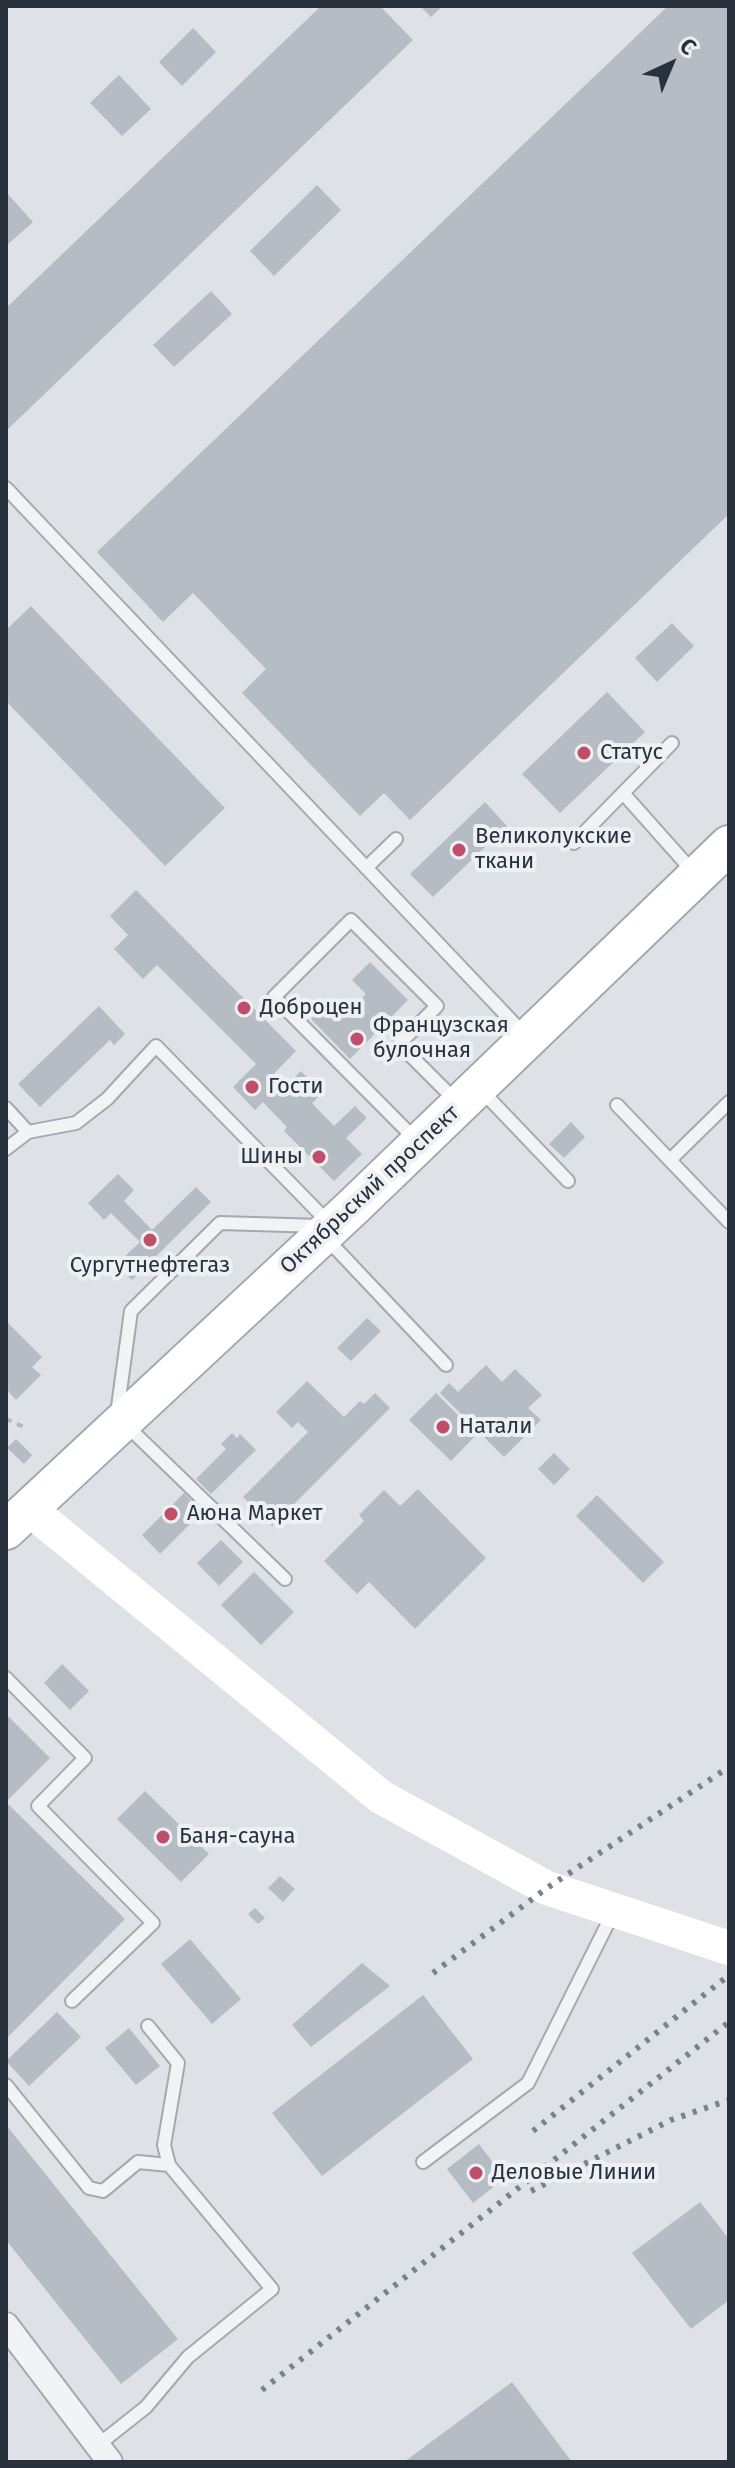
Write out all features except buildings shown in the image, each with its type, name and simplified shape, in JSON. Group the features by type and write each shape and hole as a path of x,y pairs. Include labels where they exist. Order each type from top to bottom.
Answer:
{"main road":[{"name":"Октябрьский проспект","path":"17,1519 328,1231 729,845"}],"street":[{"path":"17,1519 381,1797 547,1888 729,1948"},
{"path":"6,2325 104,2454"}],"lane":[{"path":"6,488 529,1039"},
{"path":"574,843 672,743"},
{"path":"623,793 697,876"},
{"path":"366,868 396,839"},
{"path":"419,1143 274,997 351,920 437,1006 399,1044 469,1096 568,1181"},
{"path":"6,1149 28,1132 76,1123 107,1099 156,1046 328,1231 446,1365"},
{"path":"670,1160 729,1102"},
{"path":"617,1105 729,1222"},
{"path":"6,1108 28,1132"},
{"path":"285,1579 119,1425 131,1311 220,1223 328,1231"},
{"path":"6,1678 85,1758 38,1806 153,1923 72,2001"},
{"path":"423,2162 528,2083 615,1910"},
{"path":"104,2454 188,2357 272,2289 169,2165 164,2145 178,2063 148,2026"},
{"path":"6,2085 89,2188 103,2191 138,2162 169,2165"}],"path":[{"path":"6,1419 24,1427"}],"railway":[{"path":"433,1973 547,1888 729,1767"},
{"path":"533,2131 729,1975"},
{"path":"262,2390 729,2022"},
{"path":"531,2191 671,2120 729,2100"}],"place":[{"name":"Статус","path":"584,753"},
{"name":"Великолукские ткани","path":"459,850"},
{"name":"Доброцен","path":"244,1008"},
{"name":"Французская булочная","path":"357,1039"},
{"name":"Гости","path":"252,1087"},
{"name":"Шины","path":"319,1157"},
{"name":"Сургутнефтегаз","path":"150,1240"},
{"name":"Натали","path":"443,1427"},
{"name":"Аюна Маркет","path":"171,1514"},
{"name":"Баня-сауна","path":"163,1837"},
{"name":"Деловые Линии","path":"476,2173"}]}
